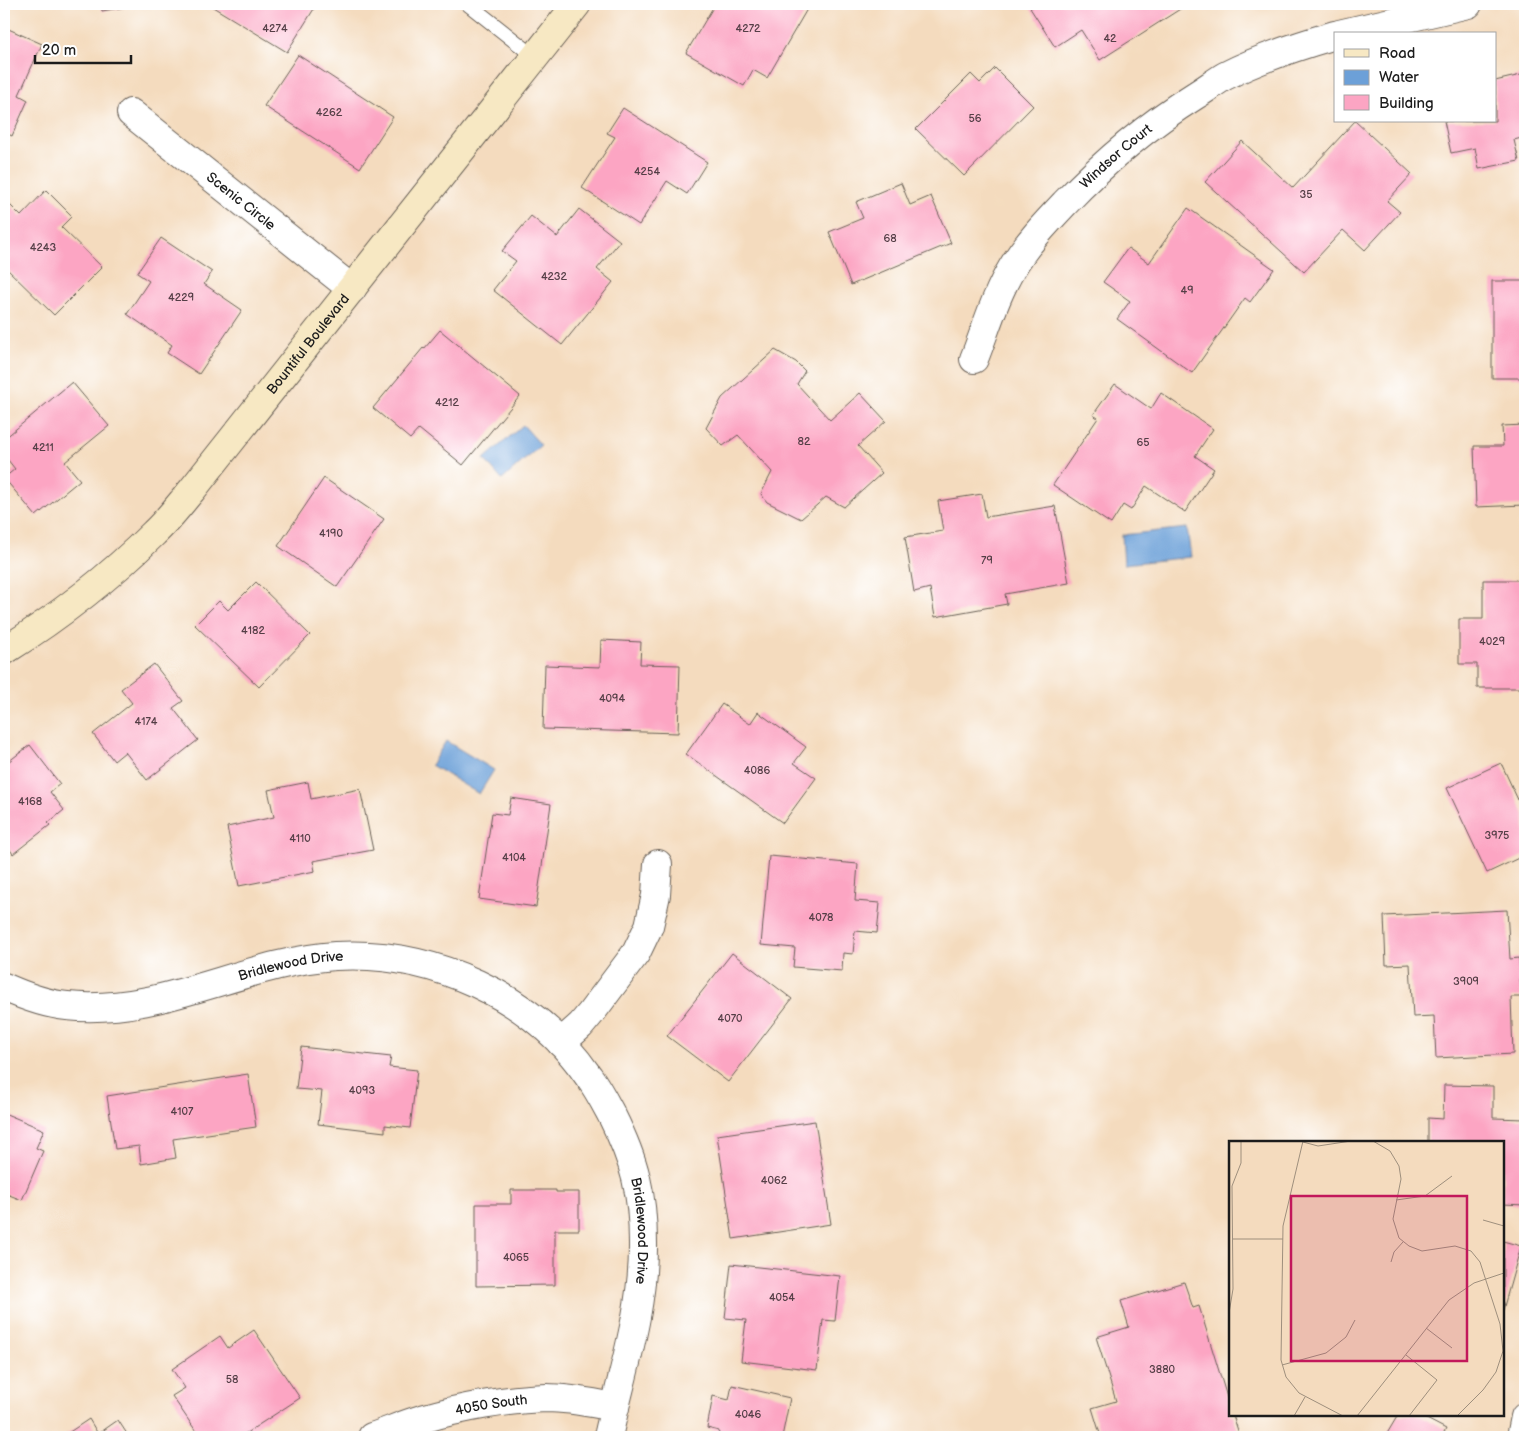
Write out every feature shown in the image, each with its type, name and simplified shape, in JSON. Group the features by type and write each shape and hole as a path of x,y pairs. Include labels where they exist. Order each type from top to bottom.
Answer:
{"main road":[{"name":"Bountiful Boulevard","path":"4,651 68,607 114,572 156,532 192,490 577,4"}],"street":[{"path":"1348,32 1468,4"},
{"name":"Windsor Court","path":"974,359 999,292 1012,267 1031,240 1087,180 1178,106 1224,77 1277,52 1334,35"},
{"name":"Scenic Circle","path":"131,113 352,289"},
{"path":"561,1043 584,1021 636,953 649,926 656,896 658,864"},
{"name":"Bridlewood Drive","path":"4,988 29,998 66,1006 139,1003 307,959 335,956 365,956 426,965 455,975 482,986 508,1000 532,1017 561,1043 588,1075 603,1098 627,1148 636,1178 643,1242 642,1275 638,1309 608,1437"},
{"name":"4050 South","path":"372,1437 422,1419 510,1401 547,1398 580,1400 615,1407"},
{"path":"1521,1437 1525,1418"}],"lane":[{"path":"468,4 535,57"}],"water":[{"path":"523,425 541,445 502,480 484,459"},
{"path":"1187,528 1191,557 1124,564 1122,535"},
{"path":"446,741 494,770 479,794 431,765"}],"building":[{"path":"101,4 138,4 138,5 102,11"},
{"path":"208,4 317,4 287,52"},
{"path":"715,4 810,4 767,78 753,70 744,86 686,53"},
{"path":"1038,4 1188,4 1100,60 1081,30 1055,47 1030,8"},
{"path":"4,27 42,44 19,95 28,100 12,136 4,132"},
{"path":"298,55 393,117 360,168 264,106"},
{"path":"995,68 1033,106 964,176 916,129 971,74 980,83"},
{"path":"1525,74 1525,137 1514,140 1519,161 1479,169 1475,148 1451,153 1444,122 1496,122 1496,81"},
{"path":"623,108 707,162 687,194 667,181 639,225 582,188 615,137 607,133"},
{"path":"1354,122 1412,174 1387,201 1400,212 1365,250 1343,230 1304,272 1205,182 1242,141 1293,188"},
{"path":"901,183 910,205 931,196 951,243 851,285 829,232 863,218 856,202"},
{"path":"46,190 72,216 61,227 102,267 54,315 4,266 4,199 21,216"},
{"path":"1188,208 1274,269 1250,302 1245,298 1192,373 1117,319 1130,301 1103,282 1128,248 1149,263"},
{"path":"579,209 620,241 597,269 613,282 562,345 493,290 516,261 502,251 531,216 557,237"},
{"path":"161,238 212,272 204,284 242,310 199,374 167,353 172,345 127,314 149,281 137,273"},
{"path":"1492,281 1525,281 1525,378 1492,378"},
{"path":"440,330 520,396 463,465 419,429 410,439 373,408"},
{"path":"775,350 796,362 805,371 797,384 830,420 860,393 886,421 858,446 882,473 844,507 826,497 801,519 767,502 761,494 772,472 738,435 723,446 706,428 722,398"},
{"path":"72,382 109,426 65,462 80,480 36,516 4,478 15,469 4,455 4,439"},
{"path":"1115,384 1151,409 1161,393 1213,429 1195,456 1214,469 1185,512 1146,486 1131,510 1123,505 1111,524 1053,485 1098,418 1093,415"},
{"path":"1525,425 1524,505 1476,507 1474,446 1503,446 1502,426"},
{"path":"324,478 384,519 337,587 278,546"},
{"path":"982,494 986,517 1055,506 1069,583 1005,594 1007,604 935,617 930,588 914,592 905,537 943,531 938,501"},
{"path":"1483,580 1525,580 1525,688 1477,688 1477,664 1459,664 1459,619 1483,619"},
{"path":"256,582 310,635 259,687 195,625 219,601 228,610"},
{"path":"601,640 641,642 640,664 680,665 678,733 543,729 545,665 600,667"},
{"path":"154,664 183,701 173,708 198,740 147,780 125,752 114,761 93,734 132,703 121,689"},
{"path":"722,704 750,724 758,712 806,747 794,763 816,778 783,823 686,754"},
{"path":"30,745 60,784 50,792 64,810 48,823 50,825 13,854 4,841 4,765"},
{"path":"1501,763 1525,815 1525,855 1487,873 1447,788"},
{"path":"308,782 311,799 360,789 373,850 313,861 315,871 239,886 227,827 274,817 268,790"},
{"path":"511,798 551,804 536,907 479,899 492,813 508,815"},
{"path":"769,856 858,864 855,901 880,903 877,933 855,931 853,954 843,953 842,971 793,967 795,948 761,945"},
{"path":"1507,910 1510,959 1519,958 1521,997 1511,997 1513,1054 1436,1058 1434,1016 1413,1017 1410,964 1386,965 1384,916"},
{"path":"732,953 792,999 728,1082 667,1036"},
{"path":"301,1047 391,1057 389,1067 417,1070 410,1128 385,1125 385,1132 318,1124 322,1091 296,1089"},
{"path":"248,1074 256,1127 173,1139 176,1158 141,1164 139,1146 115,1149 107,1096"},
{"path":"1444,1085 1493,1086 1493,1118 1525,1119 1525,1205 1504,1204 1504,1141 1428,1141 1428,1118 1443,1119"},
{"path":"4,1113 44,1130 36,1148 43,1151 22,1200 4,1193"},
{"path":"815,1121 831,1224 733,1239 717,1135"},
{"path":"511,1190 579,1192 579,1230 555,1230 555,1285 476,1286 476,1204 511,1204"},
{"path":"1504,1241 1521,1246 1504,1306"},
{"path":"731,1264 840,1276 835,1321 823,1320 817,1370 741,1361 746,1320 725,1318"},
{"path":"1184,1282 1193,1308 1199,1306 1229,1404 1229,1416 1233,1416 1240,1437 1101,1437 1092,1408 1116,1401 1096,1337 1129,1327 1121,1301"},
{"path":"254,1330 300,1398 240,1437 200,1437 172,1396 185,1388 172,1369 220,1336 228,1348"},
{"path":"732,1385 790,1398 782,1437 718,1437 719,1431 707,1428 713,1396 729,1400"},
{"path":"1397,1416 1421,1416 1446,1429 1442,1437 1385,1437"},
{"path":"89,1419 98,1434 118,1420 129,1437 62,1437"}]}
